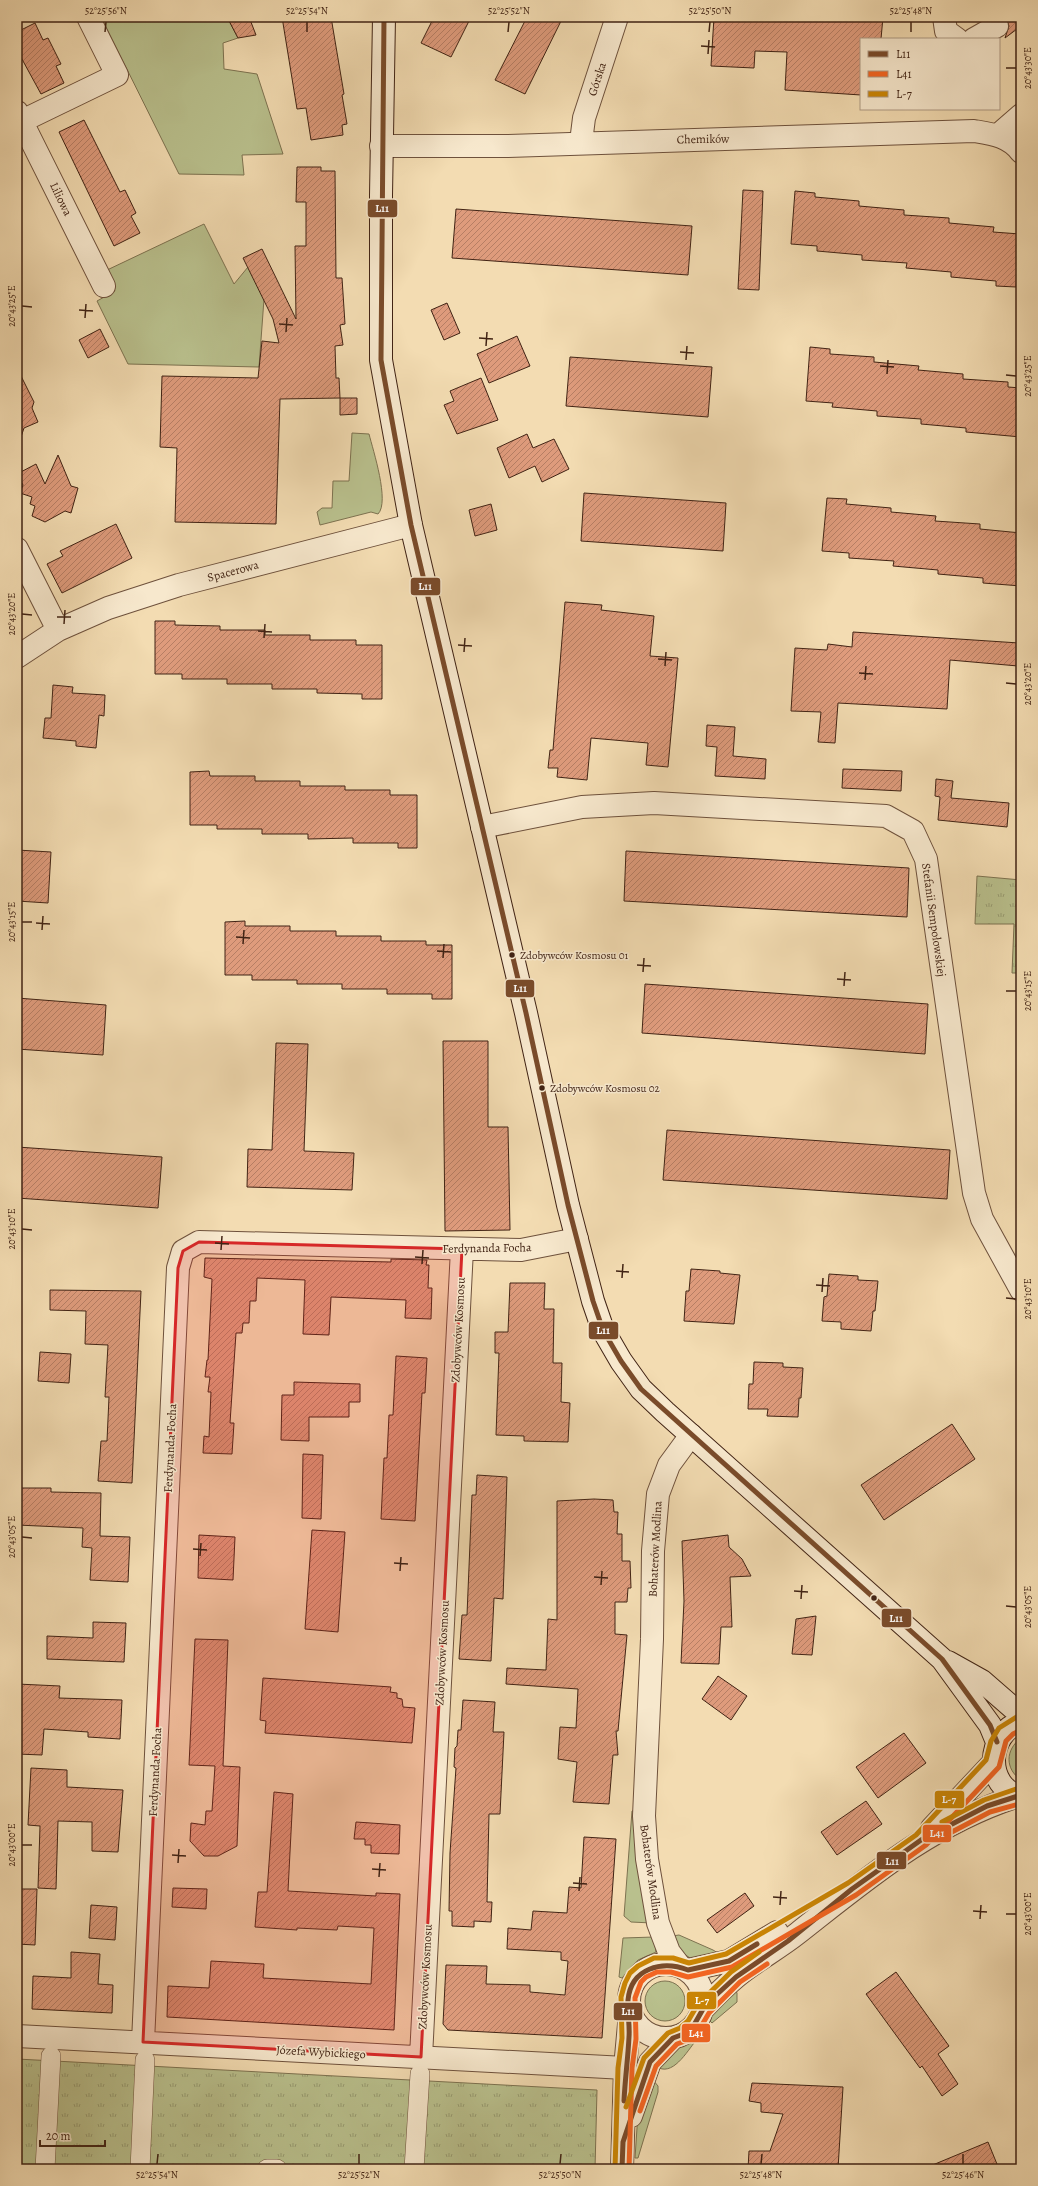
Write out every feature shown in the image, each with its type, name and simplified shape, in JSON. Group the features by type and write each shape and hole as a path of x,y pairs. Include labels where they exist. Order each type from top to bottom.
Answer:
{"street":[{"path":"19,116 117,75 88,17"},
{"path":"384,17 381,146 381,360 411,525 577,1240 593,1301 603,1330 621,1361 641,1389 942,1659 990,1725 997,1742"},
{"name":"Górska","path":"581,142 584,118 617,17"},
{"path":"944,17 946,31 956,38"},
{"path":"976,38 997,26"},
{"path":"998,135 1021,115"},
{"name":"Liliowa","path":"19,116 104,286"},
{"name":"Chemików","path":"381,146 508,146 581,142 974,131 998,135 1009,140 1020,150"},
{"name":"Spacerowa","path":"17,656 58,630 108,608 179,585 411,525"},
{"path":"17,549 58,630"},
{"name":"Stefanii Sempołowskiej","path":"482,827 582,807 654,803 886,816 913,831 926,859 974,1193 982,1219 1021,1290"},
{"name":"Ferdynanda Focha","path":"144,2051 178,1268 183,1251 199,1242 521,1250 577,1240"},
{"name":"Zdobywców Kosmosu","path":"421,2066 462,1249"},
{"name":"Bohaterów Modlina","path":"683,1968 669,1952 660,1930 647,1859 644,1816 652,1639 653,1551 658,1494 669,1465 691,1435"},
{"path":"942,1659 982,1681 1021,1715"},
{"path":"921,1840 993,1763 997,1742 1010,1727 1021,1722"},
{"path":"993,1763 1001,1783 1019,1797"},
{"path":"630,2013 638,2026 649,2035 662,2038 673,2038 684,2034 694,2026 703,2009 736,1977 796,1934 852,1889 921,1840 986,1806 1019,1797"},
{"path":"683,1968 729,1961 852,1889"},
{"path":"622,2169 625,2068 630,2013 628,1999 631,1985 642,1971 654,1965 666,1963 683,1968 698,1980 703,1994 703,2009"},
{"name":"Józefa Wybickiego","path":"17,2036 144,2051 421,2066 625,2068"},
{"path":"623,2142 650,2062 673,2038"},
{"path":"140,2169 144,2051"},
{"path":"44,2169 51,2056"},
{"path":"414,2169 421,2066"},
{"path":"267,2169 277,2169"}],"highlighted area":[{"path":"199,1242 462,1249 421,2057 143,2042 178,1268 183,1251"}],"green space":[{"path":"101,17 227,17 238,38 223,43 224,69 257,74 283,154 242,155 244,175 179,174"},
{"path":"204,224 234,284 248,267 264,299 259,367 128,364 97,301 115,291 105,271"},
{"path":"352,433 369,434 380,476 382,499 381,508 378,514 371,512 320,525 317,512 322,508 332,508 333,481 349,481"},
{"path":"977,876 1021,880 1021,973 1012,973 1014,924 975,924"},
{"path":"1021,1738 1021,1780 1012,1770 1009,1759 1012,1748"},
{"path":"638,1810 652,1923 631,1922 624,1916 632,1811"},
{"path":"679,1935 718,1953 692,1959 682,1953 672,1936"},
{"path":"654,1937 656,1952 638,1960 622,1978 619,1977 623,1938"},
{"path":"669,1981 676,1984 682,1990 685,2001 684,2009 676,2018 669,2021 661,2021 654,2018 646,2009 645,1997 648,1990 657,1982"},
{"path":"733,1986 737,1993 737,2002 712,2023 710,2021 713,2012"},
{"path":"698,2038 686,2054 671,2068 659,2068 671,2052"},
{"path":"17,2059 597,2090 595,2169 17,2169"},
{"path":"653,2080 658,2086 658,2092 638,2158 635,2158 638,2113"}],"building":[{"path":"227,17 249,17 256,35 238,38"},
{"path":"282,17 331,17 344,94 342,95 347,124 342,125 343,135 311,140 306,108 297,109"},
{"path":"434,17 471,17 451,57 421,43"},
{"path":"527,17 563,17 525,94 495,80"},
{"path":"714,17 883,17 881,38 860,38 860,95 785,90 787,52 755,51 754,68 711,66"},
{"path":"1005,17 1021,17 1021,26 1005,38 1009,26"},
{"path":"35,23 43,40 48,38 61,64 56,66 64,83 41,94 17,50 17,32"},
{"path":"84,120 120,192 125,190 136,213 131,216 140,233 114,246 59,132"},
{"path":"297,167 321,167 321,171 335,171 336,278 342,278 345,324 340,325 343,345 335,346 336,378 339,378 340,398 280,399 276,524 175,522 177,448 160,447 162,376 258,378 262,341 279,343 273,319 243,258 262,249 296,319 295,246 306,246 306,202 296,202"},
{"path":"743,190 763,191 759,290 738,289"},
{"path":"795,191 815,193 815,197 859,201 859,206 904,210 904,215 949,218 949,223 994,227 993,232 1020,234 1016,287 996,286 996,281 951,277 951,272 906,268 907,263 862,260 862,255 817,251 817,246 791,244"},
{"path":"456,209 692,226 688,275 452,258"},
{"path":"447,303 460,333 444,340 431,310"},
{"path":"100,329 109,347 88,358 79,340"},
{"path":"517,336 530,366 489,383 477,354"},
{"path":"810,347 830,349 830,354 874,357 874,362 919,366 918,370 963,374 963,379 1008,382 1008,387 1021,388 1021,437 966,432 966,428 921,424 921,419 877,416 877,411 832,407 833,403 806,401"},
{"path":"570,357 712,367 708,417 566,406"},
{"path":"17,368 34,402 32,408 38,422 24,428 19,443 17,442"},
{"path":"481,378 498,420 457,434 444,405 454,401 450,391"},
{"path":"340,398 357,398 357,414 340,415"},
{"path":"527,434 533,448 554,439 569,469 542,482 535,466 509,478 497,448"},
{"path":"58,455 71,486 78,488 71,513 65,511 45,522 32,516 35,506 30,504 32,497 20,493 23,485 17,474 36,464 45,484"},
{"path":"584,493 726,503 723,551 581,541"},
{"path":"827,498 847,499 846,504 891,508 891,512 936,516 935,521 980,524 980,529 1021,533 1021,586 983,583 983,578 938,574 938,570 893,566 894,561 849,558 849,553 822,551"},
{"path":"491,504 497,530 475,536 469,510"},
{"path":"116,524 132,558 62,593 47,564 63,556 60,551"},
{"path":"565,602 602,605 601,610 654,616 650,656 678,658 668,767 646,765 648,743 591,738 587,780 557,777 558,768 548,768 550,750 553,750"},
{"path":"155,621 175,621 175,625 220,626 220,630 265,630 265,635 310,635 310,640 356,640 356,645 382,645 382,699 362,699 362,694 317,693 317,689 272,689 272,684 227,684 227,679 182,679 182,674 155,674"},
{"path":"853,632 1019,643 1018,666 950,660 947,709 838,703 835,743 818,742 821,712 791,711 795,648 827,650 828,644 852,647"},
{"path":"53,685 73,687 72,693 105,695 104,716 99,715 96,748 76,746 76,741 43,738 45,718 51,718"},
{"path":"707,725 735,727 733,756 766,759 765,779 715,776 717,747 706,746"},
{"path":"843,769 902,771 901,791 842,788"},
{"path":"209,771 210,776 255,776 255,781 300,781 300,786 345,786 345,790 390,790 390,795 417,795 417,848 398,848 398,843 353,843 353,838 308,839 308,834 262,834 262,829 217,829 217,825 190,825 190,772"},
{"path":"936,779 953,781 951,798 1009,803 1007,827 938,820 940,797 935,796"},
{"path":"17,850 51,852 48,903 17,901"},
{"path":"626,851 909,868 907,917 624,901"},
{"path":"245,921 245,926 290,926 290,931 336,931 336,936 381,936 381,941 426,941 426,945 452,945 452,999 432,999 432,994 387,994 387,989 342,989 342,984 297,984 297,980 252,980 252,975 225,975 225,922"},
{"path":"645,984 928,1004 925,1054 642,1033"},
{"path":"17,998 106,1005 103,1055 17,1049"},
{"path":"443,1041 488,1041 488,1127 508,1127 510,1230 445,1231"},
{"path":"276,1043 308,1044 304,1151 354,1153 352,1190 247,1187 248,1149 272,1150"},
{"path":"667,1130 950,1150 947,1199 663,1180"},
{"path":"17,1147 162,1157 158,1208 17,1198"},
{"path":"205,1258 391,1262 391,1259 427,1260 426,1265 429,1265 428,1288 432,1288 431,1319 405,1318 406,1300 331,1297 329,1335 303,1334 305,1280 257,1278 256,1301 250,1301 249,1323 243,1323 242,1333 236,1333 230,1423 234,1423 232,1454 203,1453 204,1436 209,1437 211,1392 208,1392 210,1377 205,1377 208,1360 212,1279 204,1277"},
{"path":"691,1269 720,1271 720,1273 740,1275 734,1324 684,1321 686,1291 689,1291"},
{"path":"829,1274 858,1276 858,1280 878,1281 871,1331 841,1329 841,1322 822,1321 824,1297 827,1296"},
{"path":"510,1283 545,1283 544,1309 554,1309 553,1363 562,1363 561,1402 570,1403 568,1442 524,1441 524,1436 496,1435 499,1353 495,1353 495,1332 508,1332"},
{"path":"50,1290 141,1291 132,1483 98,1481 101,1441 107,1441 109,1397 105,1397 108,1345 85,1344 86,1311 50,1310"},
{"path":"40,1352 71,1354 69,1383 38,1381"},
{"path":"396,1356 427,1358 425,1393 422,1393 415,1521 381,1519 384,1458 387,1458 389,1415 393,1415"},
{"path":"754,1362 783,1363 783,1367 803,1368 798,1417 767,1416 768,1409 748,1409 749,1384 753,1384"},
{"path":"294,1382 360,1384 360,1402 349,1402 349,1417 309,1417 309,1441 281,1440 282,1395 294,1395"},
{"path":"952,1424 975,1459 884,1520 861,1485"},
{"path":"303,1454 323,1455 321,1519 302,1518"},
{"path":"477,1475 507,1477 503,1599 494,1598 491,1661 459,1659 462,1615 467,1615 472,1495 476,1495"},
{"path":"17,1488 51,1488 51,1492 101,1493 100,1536 130,1537 128,1582 90,1580 92,1548 82,1547 83,1528 17,1525"},
{"path":"594,1499 613,1500 614,1512 618,1512 617,1534 622,1534 622,1561 630,1561 631,1588 628,1588 627,1602 615,1602 615,1634 627,1635 618,1731 616,1731 618,1755 613,1755 609,1804 573,1802 577,1762 558,1759 560,1727 576,1728 578,1689 506,1684 507,1668 546,1670 548,1619 557,1620 557,1501"},
{"path":"312,1530 345,1532 338,1632 305,1629"},
{"path":"199,1535 235,1537 233,1580 198,1578"},
{"path":"728,1535 729,1547 742,1559 751,1576 730,1577 732,1627 721,1627 719,1664 681,1663 684,1601 682,1541"},
{"path":"816,1616 812,1655 792,1654 796,1619"},
{"path":"93,1622 126,1623 124,1662 47,1659 47,1636 93,1638"},
{"path":"195,1639 228,1640 223,1766 240,1767 237,1846 218,1856 204,1856 190,1841 191,1823 205,1825 206,1811 212,1811 215,1766 189,1765"},
{"path":"718,1676 747,1696 731,1720 702,1699"},
{"path":"263,1678 391,1687 390,1692 397,1693 397,1698 402,1699 403,1707 415,1708 412,1743 265,1733 266,1721 260,1720"},
{"path":"17,1684 60,1686 59,1698 122,1700 120,1739 88,1737 88,1732 44,1729 42,1755 17,1754"},
{"path":"463,1700 495,1702 493,1732 504,1732 500,1814 489,1814 487,1902 492,1902 491,1922 474,1921 474,1927 452,1926 452,1911 449,1911 450,1853 456,1768 454,1767 455,1748 457,1746 458,1730 461,1730"},
{"path":"904,1733 926,1763 878,1798 856,1767"},
{"path":"31,1768 67,1770 67,1787 123,1790 118,1852 92,1851 92,1822 58,1821 56,1889 38,1888 40,1826 28,1825"},
{"path":"274,1792 293,1794 288,1891 376,1896 376,1893 400,1894 394,2030 167,2017 168,1986 209,1988 211,1961 264,1964 263,1978 371,1984 374,1928 338,1926 337,1930 297,1928 297,1930 255,1927 258,1892 267,1892"},
{"path":"866,1801 882,1824 837,1855 821,1832"},
{"path":"356,1822 400,1825 399,1854 371,1853 371,1845 365,1845 365,1839 354,1839"},
{"path":"584,1837 616,1839 602,2038 448,2030 443,2024 446,1965 487,1966 486,1984 530,1985 530,1992 565,1995 568,1961 561,1960 561,1952 507,1949 508,1928 531,1930 533,1911 567,1913 569,1887 581,1888"},
{"path":"173,1888 207,1889 206,1909 172,1907"},
{"path":"17,1889 37,1889 35,1945 17,1944"},
{"path":"745,1893 754,1906 717,1933 707,1920"},
{"path":"91,1905 117,1907 115,1940 89,1938"},
{"path":"71,1952 100,1954 98,1984 113,1985 112,2013 32,2009 33,1976 71,1978"},
{"path":"896,1972 949,2046 938,2054 958,2084 942,2096 922,2066 920,2068 866,1994"},
{"path":"752,2083 843,2087 838,2169 748,2169 749,2151 770,2151 783,2114 761,2112 761,2103 749,2101"},
{"path":"988,2142 999,2169 923,2169"}],"transit line":[{"name":"L11","path":"384,17 381,360 411,525 526,1013 568,1205 593,1301 603,1330 621,1361 641,1389 942,1659 990,1725 997,1742"},
{"name":"L-7","path":"615,2169 618,2068 622,2038 621,1997 630,1973 638,1966 654,1958 673,1958 689,1963 726,1954 848,1883 916,1835 986,1760 991,1741 999,1728 1018,1716"},
{"name":"L41","path":"629,2169 632,2068 636,2039 635,1998 641,1982 646,1977 657,1972 671,1972 688,1977 732,1967 856,1895 926,1845 999,1767 1006,1741 1013,1734 1021,1730"},
{"name":"L-7","path":"942,1822 984,1800 1016,1789 1021,1790"},
{"name":"L11","path":"622,2169 623,2142 650,2062 673,2038 684,2034 694,2025 703,2009 714,1997 736,1977 788,1941 852,1889 921,1840 987,1806 1018,1796"},
{"name":"L41","path":"948,1834 990,1812 1019,1804"},
{"name":"L11","path":"688,1970 729,1961 757,1944"},
{"name":"L-7","path":"626,2107 644,2058 668,2033 680,2028 688,2021 698,2004 731,1972 759,1952"},
{"name":"L41","path":"640,2111 656,2066 677,2044 688,2040 699,2030 709,2013 740,1982 767,1964"},
{"name":"L11","path":"624,2101 629,2032 628,2000 630,1989 635,1980 649,1969 668,1966 688,1970"}],"place":[{"name":"Zdobywców Kosmosu 01","path":"512,955"},
{"name":"Zdobywców Kosmosu 02","path":"542,1088"}]}
